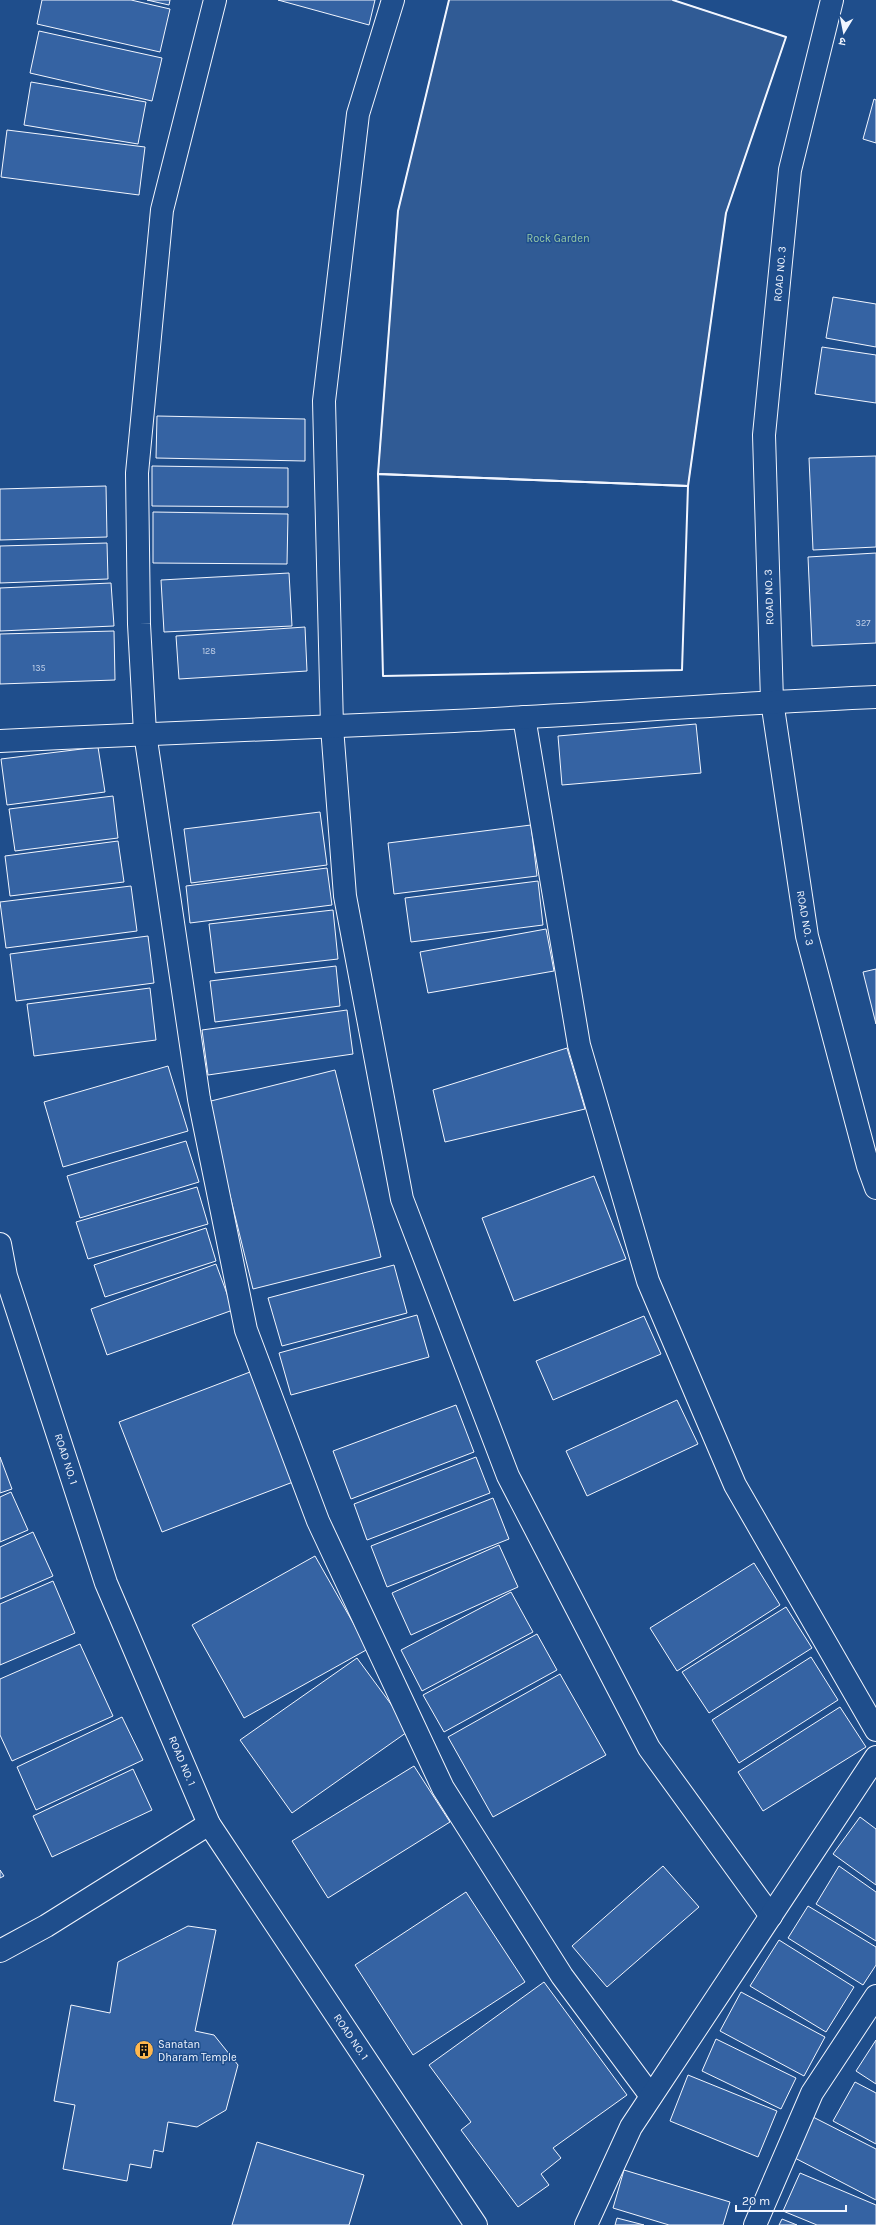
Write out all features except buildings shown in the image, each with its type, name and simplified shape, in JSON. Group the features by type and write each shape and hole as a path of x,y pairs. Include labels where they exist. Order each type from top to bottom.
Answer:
{"street":[{"path":"215,0 162,210 138,465 138,624 145,733 199,1099 249,1337 318,1521 443,1788 562,1976 651,2096"},
{"path":"393,0 358,114 324,401 332,727 345,896 402,1199 508,1476 649,1748 771,1916"},
{"name":"ROAD NO. 3","path":"832,0 790,170 764,435 772,701 807,936 868,1166 876,1188"},
{"path":"0,741 145,733 332,727 524,717 772,701 876,697"},
{"path":"524,717 579,1046 648,1281 735,1485 876,1730"},
{"name":"ROAD NO. 1","path":"0,1244 6,1276 106,1583 209,1824 476,2225"},
{"path":"586,2225 631,2127 876,1757"},
{"path":"0,1951 46,1926 209,1824"},
{"path":"755,2225 812,2093 876,1996"}],"shaded area":[{"name":"Rock Garden","path":"449,0 673,0 786,37 726,213 688,486 378,474 398,211"}],"wall":[{"path":"449,0 398,211 378,474 688,486 726,213 786,37 673,0"},
{"path":"378,474 688,486 682,670 383,676 378,474"}],"place":[{"name":"Sanatan Dharam Temple","path":"144,2050"}]}
